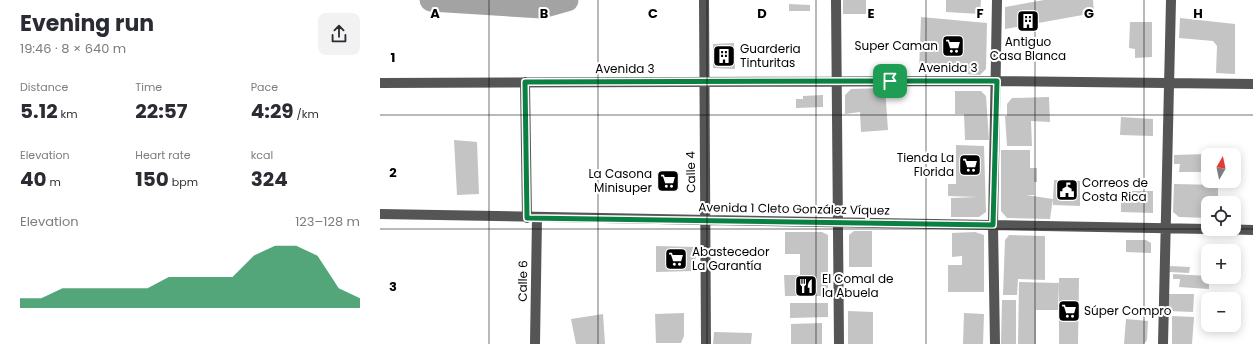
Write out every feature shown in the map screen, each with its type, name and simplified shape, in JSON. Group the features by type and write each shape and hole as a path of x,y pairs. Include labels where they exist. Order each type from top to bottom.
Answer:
{"street":[{"name":"Calle 4","path":"704,0 703,82 706,344"},
{"path":"836,0 840,344"},
{"path":"995,344 993,225 997,81 997,0"},
{"path":"1163,344 1171,0"},
{"name":"Avenida 3","path":"380,83 997,81 1253,84"},
{"name":"Calle 6","path":"525,82 532,218 535,344"},
{"name":"Avenida 1 Cleto González Víquez","path":"380,214 532,218 1201,229"},
{"path":"1241,230 1253,230"}],"building":[{"path":"843,0 866,0 866,14 843,14"},
{"path":"946,0 981,0 980,14 946,12"},
{"name":"Antiguo Casa Blanca","path":"1044,0 1093,0 1094,13 1005,29 1005,7"},
{"path":"789,4 810,5 810,11 789,11"},
{"name":"Super Caman","path":"921,17 987,23 986,69 980,75 919,71"},
{"path":"1180,18 1235,24 1235,74 1216,73 1217,46 1213,41 1179,38"},
{"path":"1130,22 1152,22 1152,57 1135,58 1135,49 1129,48"},
{"name":"Guarderia Tinturitas","path":"734,43 735,69 713,68 713,44"},
{"path":"885,88 888,130 861,132 860,112 845,114 845,95 851,89"},
{"path":"955,91 981,91 986,96 989,140 965,140 964,114 955,114"},
{"path":"823,95 823,107 796,108 796,99 803,99 803,96"},
{"path":"1049,97 1050,122 1031,121 1032,146 1007,146 1005,116 1007,116 1007,104 1012,98"},
{"path":"1121,117 1153,119 1153,136 1120,135"},
{"path":"454,140 477,142 479,194 457,195"},
{"name":"Tienda La Florida","path":"956,145 984,146 986,212 979,217 951,217 951,198 977,197 948,196 948,184 956,184"},
{"path":"1001,150 1030,150 1030,168 1037,168 1037,182 1034,182 1034,195 1026,195 1053,199 1050,219 1007,218 1001,211"},
{"path":"1201,154 1201,172 1179,172 1180,164 1174,164 1174,155"},
{"name":"La Casona Minisuper","path":"657,173 679,174 679,189 657,188"},
{"name":"Correos de Costa Rica","path":"1054,180 1080,181 1080,206 1053,205"},
{"path":"1174,184 1201,185 1201,188 1218,188 1218,196 1201,196 1201,218 1179,217 1173,212"},
{"path":"1121,191 1153,191 1153,213 1121,212"},
{"path":"854,231 872,231 872,267 849,267 849,235"},
{"path":"785,232 822,232 828,235 828,296 785,296 784,275 800,275 800,254 785,254"},
{"path":"975,232 984,235 984,292 948,292 948,265 962,265 962,256 952,257 952,233"},
{"path":"1009,235 1045,236 1045,280 1018,279 1017,295 1003,295 1005,240"},
{"path":"1126,240 1146,240 1151,243 1151,253 1126,252"},
{"name":"Abastecedor La Garantía","path":"656,246 696,247 695,271 656,272"},
{"path":"1170,266 1190,267 1189,273 1169,272"},
{"path":"1173,274 1201,276 1201,284 1209,284 1209,289 1179,287 1180,279 1173,279"},
{"name":"Súper Compro","path":"1059,278 1079,278 1078,344 1059,344"},
{"path":"1019,282 1059,283 1058,310 1036,310 1036,344 1018,344"},
{"path":"1169,294 1194,294 1193,312 1168,311"},
{"path":"1002,300 1016,300 1016,344 1001,344"},
{"path":"790,303 828,303 828,317 790,318"},
{"path":"848,311 873,312 873,344 848,344"},
{"path":"684,313 684,336 681,343 656,343 655,314"},
{"path":"964,313 984,314 983,344 963,344"},
{"path":"603,314 605,344 576,344 571,319"},
{"path":"1172,316 1194,317 1192,344 1172,344"},
{"path":"1126,319 1148,321 1147,340 1144,344 1124,344"},
{"path":"822,323 822,344 791,344 791,324"},
{"path":"714,332 752,333 751,344 713,344"}],"waterway":[{"path":"431,0 542,7 567,0"}],"place":[{"name":"Antiguo Casa Blanca","path":"1028,21"},
{"name":"Super Caman","path":"953,46"},
{"name":"Guarderia Tinturitas","path":"724,56"},
{"name":"Tienda La Florida","path":"970,165"},
{"name":"La Casona Minisuper","path":"668,181"},
{"name":"Correos de Costa Rica","path":"1067,190"},
{"name":"Abastecedor La Garantía","path":"676,259"},
{"name":"El Comal de la Abuela","path":"806,286"},
{"name":"Súper Compro","path":"1069,311"}],"route":[{"path":"890,81 997,81 993,225 527,218 525,82 890,81"}]}
